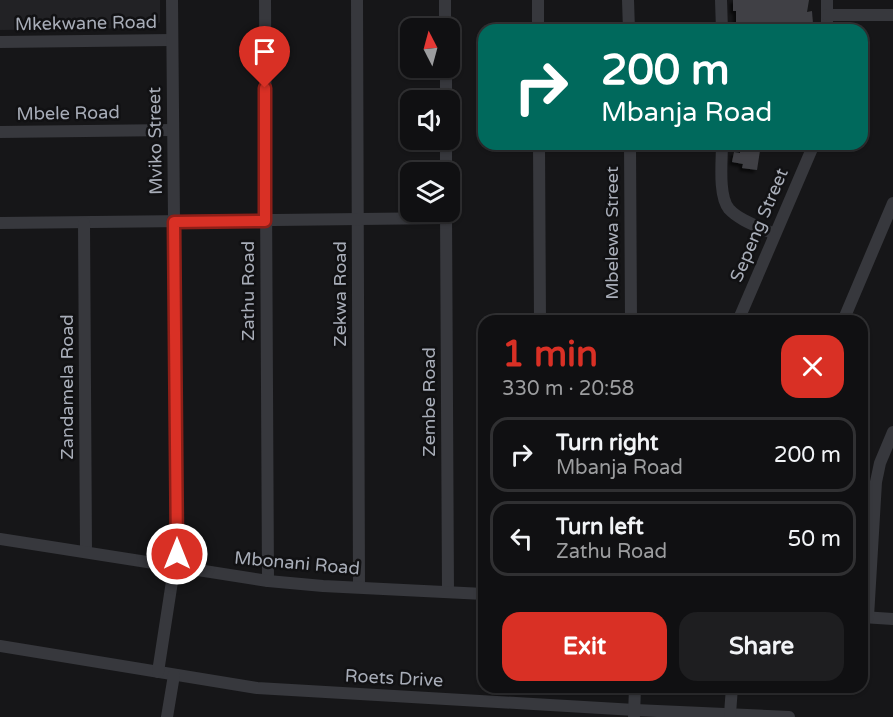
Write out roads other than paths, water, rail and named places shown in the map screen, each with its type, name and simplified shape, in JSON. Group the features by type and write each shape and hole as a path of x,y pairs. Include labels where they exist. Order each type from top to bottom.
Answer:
{"street":[{"name":"Mviko Street","path":"158,672 177,549 172,0"},
{"name":"Zathu Road","path":"265,0 268,581"},
{"name":"Zekwa Road","path":"357,0 358,588"},
{"path":"445,0 445,18"},
{"path":"538,0 538,24"},
{"path":"628,0 629,24"},
{"path":"721,0 722,24"},
{"path":"827,0 827,24"},
{"path":"827,15 893,15"},
{"name":"Mkekwane Road","path":"0,42 172,40"},
{"name":"Mbele Road","path":"0,132 173,130"},
{"path":"539,150 540,315"},
{"name":"Mbelewa Street","path":"630,150 631,315"},
{"path":"722,150 723,194 726,205 743,219 774,234"},
{"name":"Sepeng Street","path":"744,315 774,234 811,150"},
{"path":"846,315 893,203"},
{"path":"0,223 357,220 400,218"},
{"name":"Zandamela Road","path":"84,222 86,551"},
{"name":"Zembe Road","path":"446,222 448,592"},
{"path":"868,580 876,482 880,463 893,432"},
{"name":"Mbonani Road","path":"0,539 268,581 478,594"},
{"path":"868,617 893,618"},
{"name":"Roets Drive","path":"0,646 285,691 634,714 730,714 789,717"},
{"path":"167,717 174,675"},
{"path":"634,714 635,693"},
{"path":"730,714 732,693"}]}
